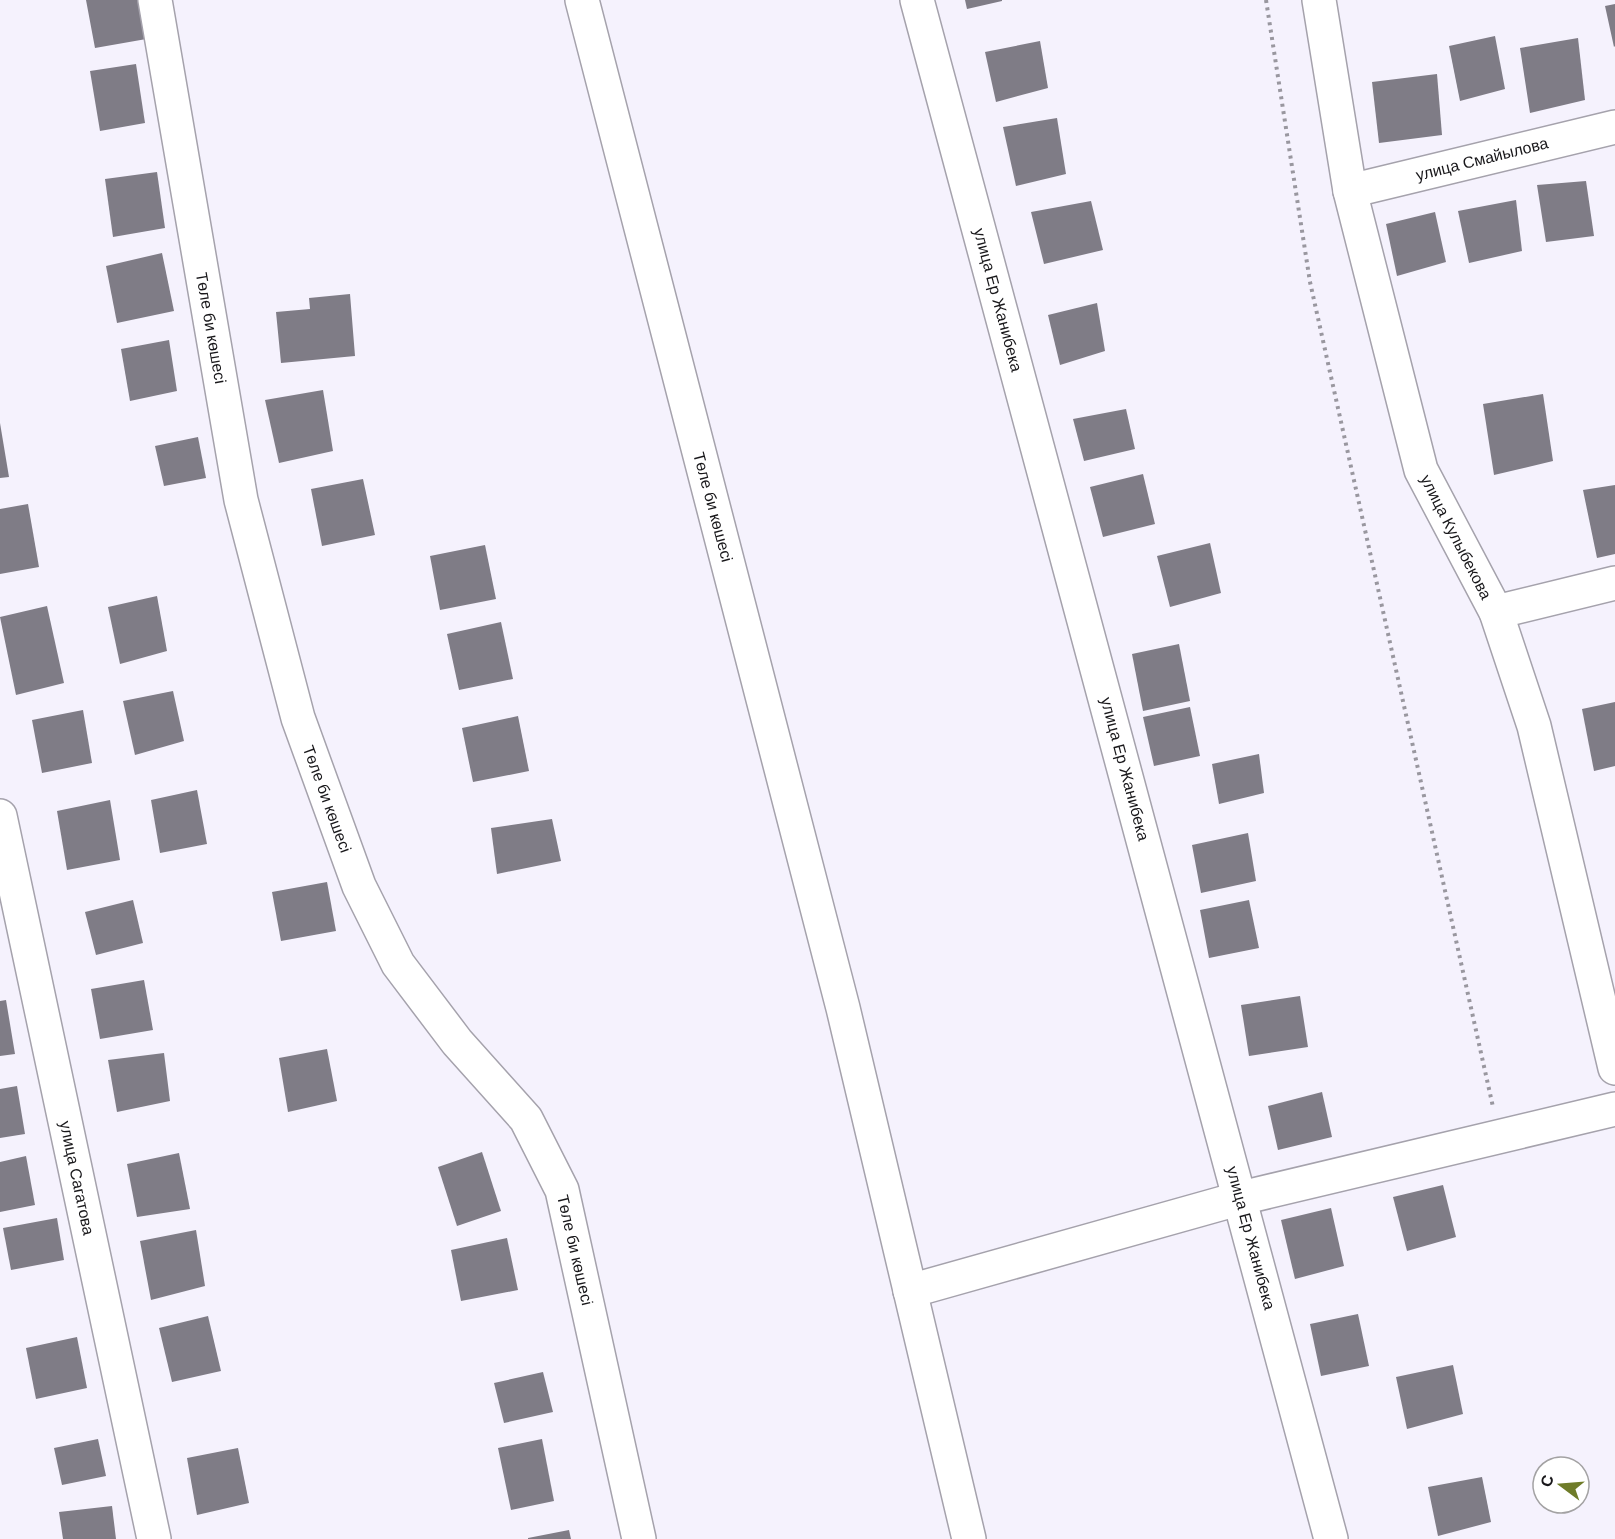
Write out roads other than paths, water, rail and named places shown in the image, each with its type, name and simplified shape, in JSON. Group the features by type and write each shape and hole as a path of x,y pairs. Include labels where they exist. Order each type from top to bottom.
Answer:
{"street":[{"name":"Төле би көшесі","path":"155,0 240,500 298,718 359,886 398,964 457,1042 526,1119 562,1190 639,1539"},
{"name":"Төле би көшесі","path":"582,0 843,1008 969,1539"},
{"name":"улица Ер Жанибека","path":"917,0 1331,1539"},
{"name":"улица Кулыбекова","path":"1319,0 1350,191 1421,470 1496,612 1534,726 1613,1049"},
{"name":"улица Смайылова","path":"1350,191 1615,127"},
{"path":"1496,612 1615,584"},
{"name":"улица Сагатова","path":"0,816 154,1539"},
{"path":"910,1291 1241,1198 1615,1109"}]}
